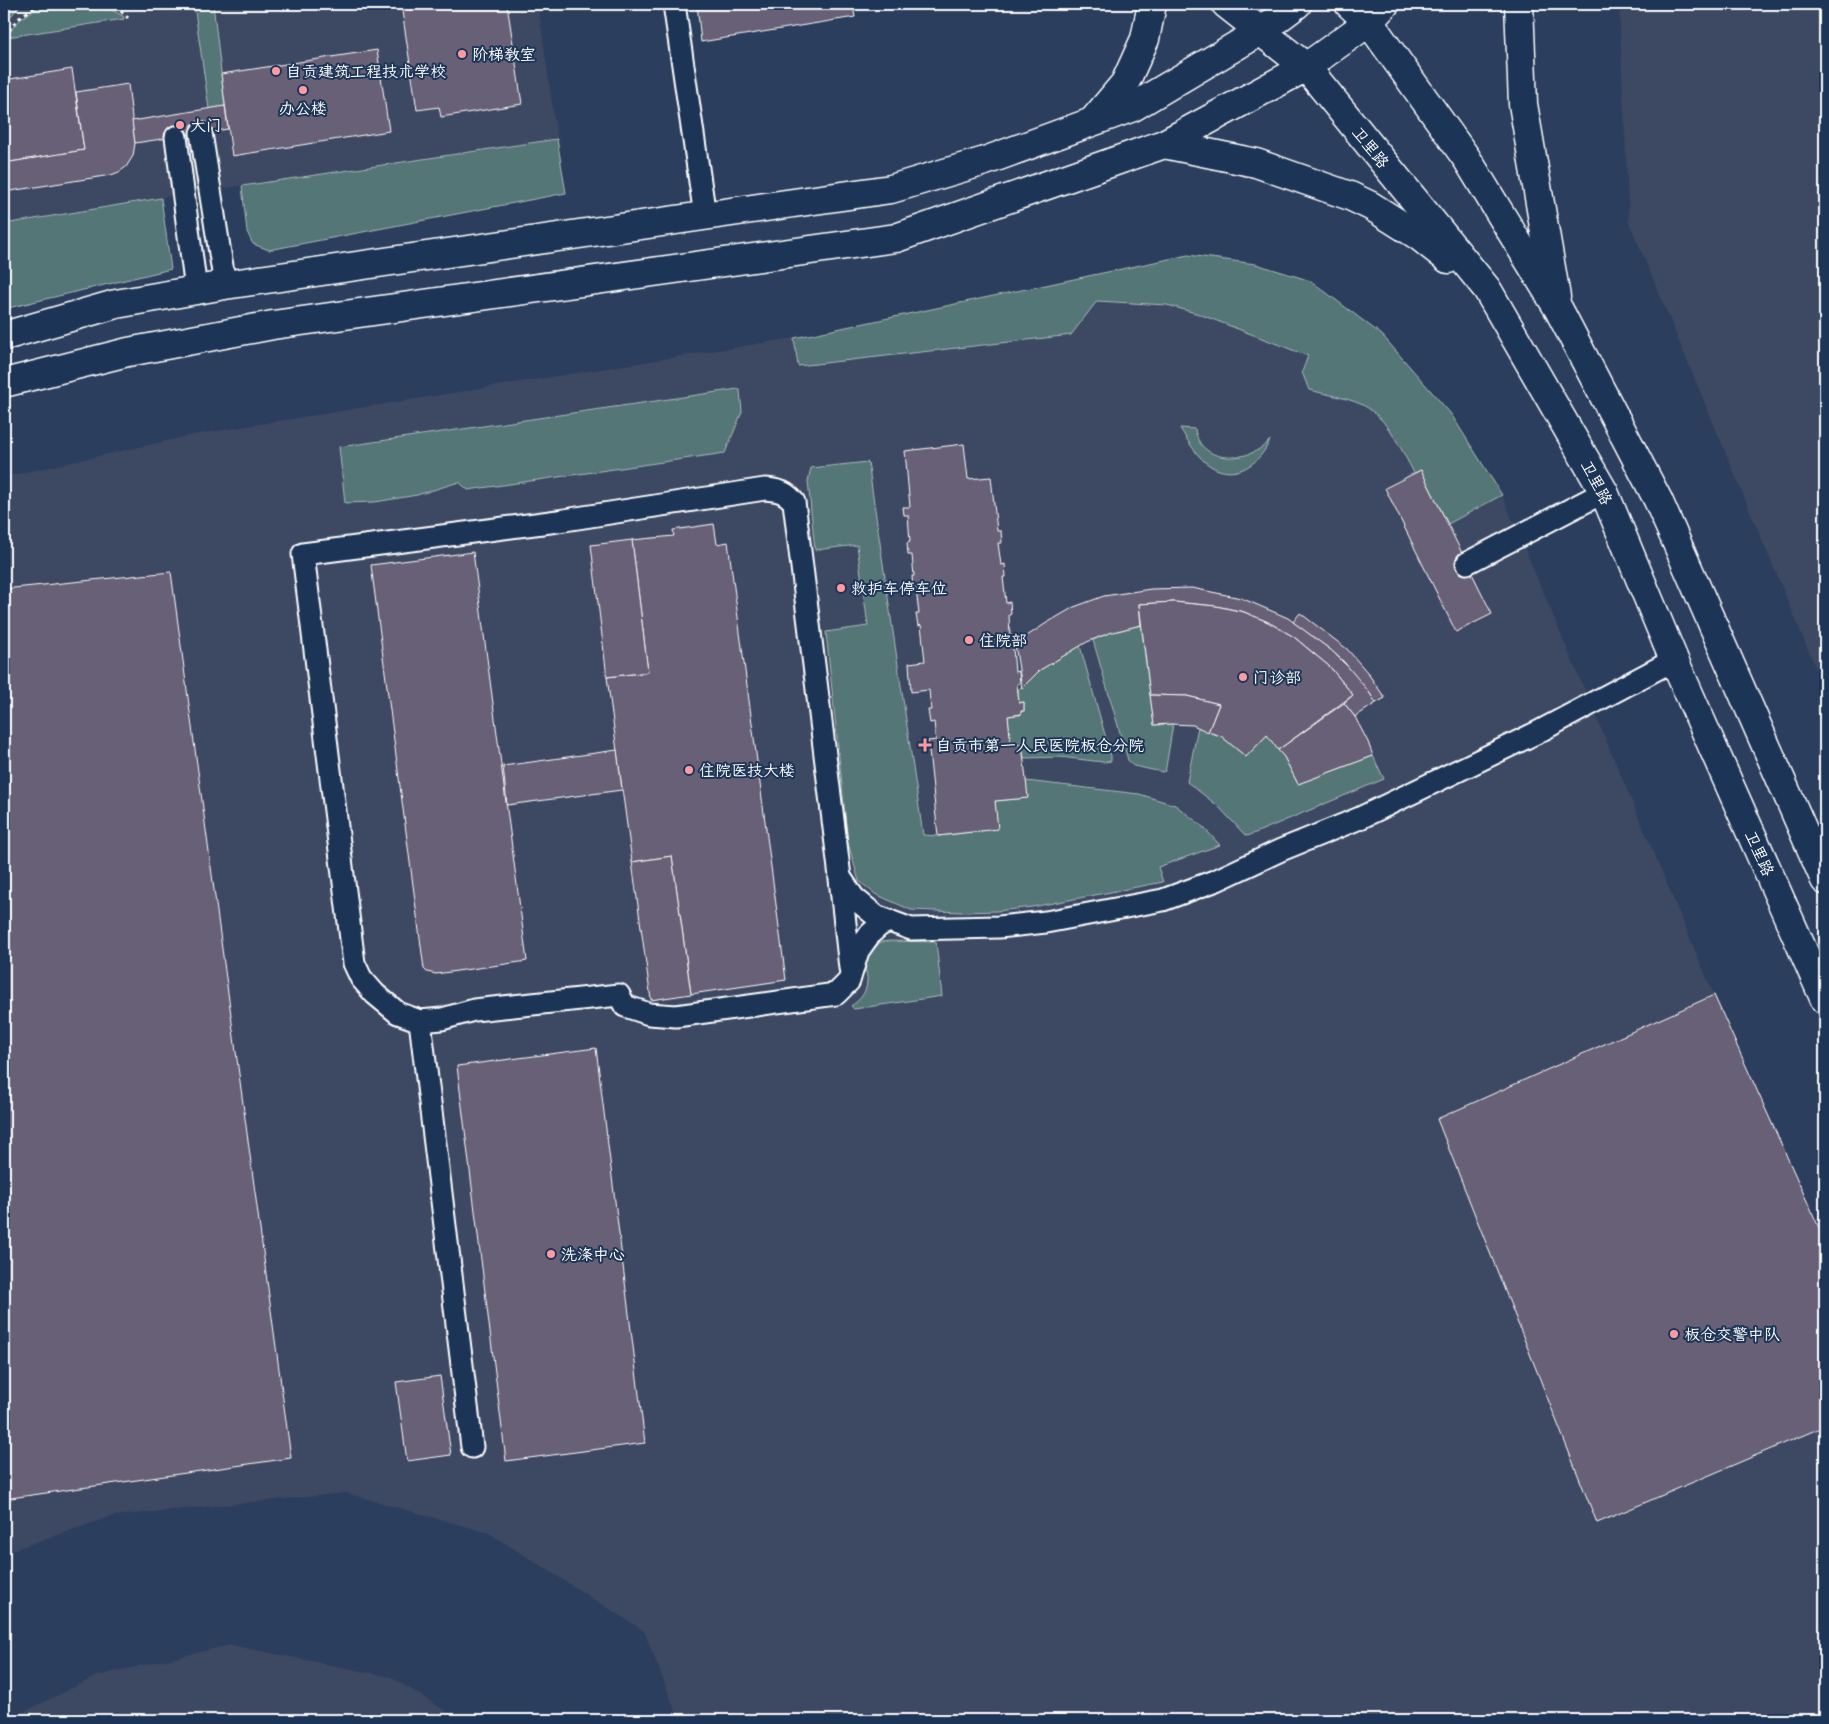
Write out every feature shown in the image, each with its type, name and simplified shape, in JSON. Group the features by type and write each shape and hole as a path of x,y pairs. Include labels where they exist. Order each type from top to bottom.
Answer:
{"main road":[{"path":"1093,121 1125,83 1145,39 1152,4"},
{"name":"卫里路","path":"1226,4 1306,67 1487,289 1604,492 1674,660 1825,1000"},
{"path":"4,336 116,304 225,285 891,189 985,161 1133,107 1261,31 1297,4"},
{"path":"1350,4 1377,13 1559,310 1658,500 1825,880"},
{"path":"1519,4 1523,104 1559,310"},
{"path":"4,383 128,352 274,325 896,238 1164,144 1306,67 1377,13"},
{"path":"1164,144 1256,163 1350,196 1371,206 1420,237 1487,289"}],"lane":[{"path":"674,4 705,216"},
{"path":"200,133 225,285"},
{"path":"176,137 196,290"},
{"path":"851,974 794,502 788,494 777,490 765,489 558,521 303,554 354,963 361,978 375,994 398,1013 420,1021 442,1019 474,1010 618,995 626,1006 649,1014 676,1016 836,994 849,981 858,951 870,934 880,925 890,921"},
{"path":"1467,563 1604,492"},
{"path":"840,877 854,898 876,916 910,929 999,927 1046,922 1163,900 1217,880 1281,850 1360,818 1538,732 1674,660"},
{"path":"420,1021 472,1447"}],"path":[{"path":"5,38 26,12 41,4"},
{"path":"106,4 120,10 128,18"},
{"path":"4,26 8,32"}],"shaded area":[{"name":"自贡建筑工程技术学校","path":"4,4 538,4 557,139 170,196 4,224"},
{"path":"1619,4 1825,4 1825,690 1629,222"},
{"name":"自贡市第一人民医院板仓分院","path":"1188,255 1256,264 1311,281 1382,335 1451,414 1502,495 1714,995 1437,1119 1597,1523 1825,1426 1825,1720 679,1720 644,1631 489,1533 346,1493 113,1516 4,1553 4,477 198,434 794,338"},
{"path":"230,1645 391,1677 460,1720 7,1720 97,1676"}],"green space":[{"path":"4,4 21,4 11,16 4,9"},
{"path":"47,4 101,4 123,16 124,19 8,37 10,31 19,21 35,9"},
{"path":"194,4 213,4 225,106 209,109"},
{"path":"557,139 566,193 269,250 253,244 247,232 242,186"},
{"path":"161,198 171,269 4,309 4,224"},
{"path":"1188,255 1256,264 1311,281 1382,335 1451,414 1502,495 1448,524 1421,470 1414,473 1395,438 1376,414 1356,402 1309,390 1302,372 1308,356 1199,314 1167,305 1097,301 1071,335 798,366 794,338"},
{"path":"740,390 742,412 725,453 468,490 459,482 417,495 375,502 345,503 339,447"},
{"path":"1180,428 1195,429 1199,441 1206,450 1216,455 1227,457 1251,453 1262,448 1270,440 1259,457 1251,464 1234,472 1225,472 1205,462 1191,446"},
{"path":"868,462 923,835 938,836 997,829 995,801 1027,798 1026,781 1139,794 1175,805 1201,825 1220,845 1158,867 1163,882 1032,907 997,911 911,910 875,894 859,881 848,843 826,632 868,626 857,545 815,550 808,481 811,468"},
{"path":"1141,625 1154,725 1173,724 1166,767 1165,771 1162,772 1134,766 1128,760 1093,640 1109,633"},
{"path":"1080,646 1111,761 1103,762 1060,757 1024,758 1022,744 1011,745 1008,716 1021,715 1021,711 1024,711 1024,702 1019,703 1018,690 1040,670"},
{"path":"1198,727 1221,736 1246,757 1267,735 1284,757 1298,784 1373,756 1384,779 1248,836 1218,806 1187,782"},
{"path":"881,942 936,942 942,996 854,1009 851,1006 861,997 865,990 867,976 865,965 867,958"}],"building":[{"name":"阶梯教室","path":"401,4 507,4 522,104 441,117 439,107 417,110"},
{"path":"697,4 853,4 855,17 701,42"},
{"name":"办公楼","path":"377,50 389,131 232,156 221,74"},
{"path":"72,69 84,150 4,163 4,80"},
{"path":"128,84 135,143 133,156 126,167 111,175 4,192 4,163 84,150 76,92"},
{"name":"大门","path":"225,106 228,129 135,143 132,121"},
{"name":"住院部","path":"964,444 968,479 991,477 997,531 1001,531 1002,543 998,543 1001,565 1005,564 1006,577 1003,577 1006,603 1010,602 1010,636 1014,636 1016,648 1013,648 1015,672 1019,671 1020,683 1017,684 1019,703 1024,702 1024,711 1021,711 1021,714 1008,716 1011,745 1022,744 1028,798 995,801 998,829 938,836 928,741 936,740 934,722 930,723 928,710 931,710 929,690 911,692 909,663 925,661 921,625 918,626 916,614 919,614 916,589 913,589 912,555 908,555 907,543 910,542 908,515 904,515 903,507 910,507 905,451"},
{"path":"1421,470 1492,614 1456,632 1385,488"},
{"name":"住院医技大楼","path":"714,524 717,544 728,542 786,980 691,994 672,856 632,862 607,677 648,672 632,540 674,536 673,530"},
{"path":"632,540 648,672 607,677 591,545"},
{"path":"473,552 527,961 436,974 427,972 424,969 371,565"},
{"path":"171,572 291,1458 4,1499 4,589"},
{"path":"1192,588 1241,598 1288,618 1331,650 1359,678 1376,703 1355,717 1344,703 1353,695 1330,667 1294,637 1268,622 1244,612 1216,606 1174,602 1139,604 1141,625 1109,633 1087,642 1040,670 1022,688 1015,644 1045,624 1074,607 1104,596 1151,589"},
{"name":"门诊部","path":"1174,602 1216,606 1244,612 1268,622 1294,637 1330,667 1353,695 1278,750 1267,735 1246,757 1221,736 1208,732 1219,704 1187,696 1150,695 1139,604"},
{"path":"1300,613 1347,649 1367,672 1385,698 1376,703 1344,662 1293,622"},
{"path":"1150,695 1187,696 1219,704 1208,732 1193,725 1154,725"},
{"path":"1344,703 1355,717 1373,756 1298,784 1284,757 1278,750"},
{"path":"617,750 622,790 507,805 503,766"},
{"path":"672,856 691,994 651,1000 632,862"},
{"name":"板仓交警中队","path":"1714,995 1825,1241 1825,1426 1597,1523 1437,1119"},
{"name":"洗涤中心","path":"596,1048 645,1443 506,1461 457,1066"},
{"path":"440,1376 451,1455 407,1461 396,1382"}],"place":[{"name":"阶梯教室","path":"462,54"},
{"name":"自贡建筑工程技术学校","path":"276,71"},
{"name":"办公楼","path":"303,90"},
{"name":"大门","path":"180,125"},
{"name":"救护车停车位","path":"841,588"},
{"name":"住院部","path":"969,640"},
{"name":"门诊部","path":"1243,677"},
{"name":"自贡市第一人民医院板仓分院","path":"925,745"},
{"name":"住院医技大楼","path":"689,770"},
{"name":"洗涤中心","path":"551,1254"},
{"name":"板仓交警中队","path":"1674,1334"}]}
